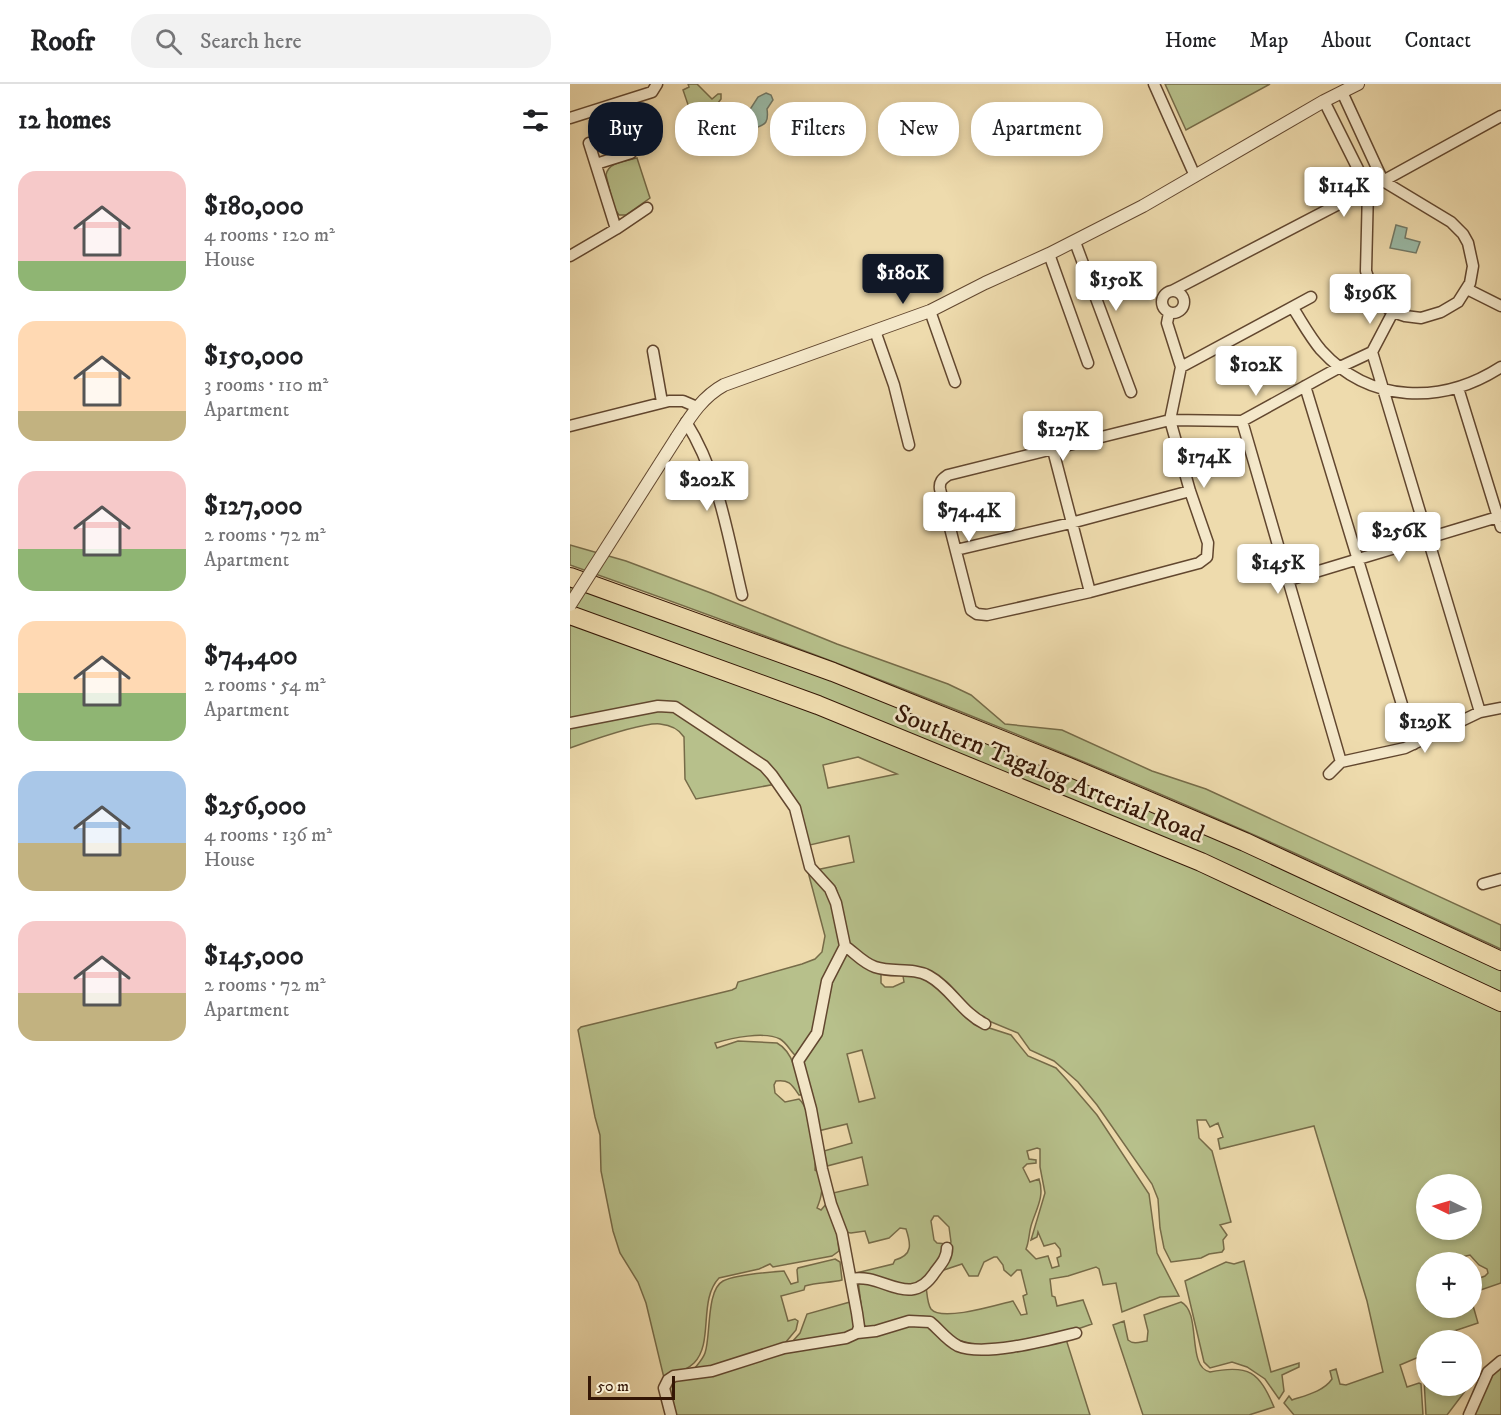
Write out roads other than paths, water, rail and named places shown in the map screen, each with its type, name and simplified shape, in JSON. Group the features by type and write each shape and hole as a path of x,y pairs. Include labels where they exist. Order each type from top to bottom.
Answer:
{"highway":[{"name":"Southern Tagalog Arterial Road","path":"570,577 822,668 1069,767 1245,842 1501,961"},
{"name":"Southern Tagalog Arterial Road","path":"570,615 818,705 1191,858 1501,1002"}],"street":[{"path":"570,118 652,92 657,84"},
{"path":"1154,84 1195,176"},
{"path":"570,605 686,422 697,407 724,385 930,311 1075,242 1358,84"},
{"path":"1324,101 1368,189 1367,279 1378,299 1393,312 1413,318 1431,316 1458,302 1467,289 1472,275 1472,258 1463,234 1451,222 1383,182 1342,92"},
{"path":"1172,291 1179,293 1184,302 1179,312 1169,313 1162,307 1164,294 1383,182 1501,116"},
{"path":"1351,154 1366,146"},
{"path":"593,156 616,230"},
{"path":"596,164 621,156"},
{"path":"570,256 616,230 647,208"},
{"path":"1075,242 1131,392"},
{"path":"1049,254 1088,363"},
{"path":"1467,289 1501,306"},
{"path":"1181,368 1311,297"},
{"path":"1293,308 1314,341 1340,367 1360,380 1381,388 1400,393 1421,394 1458,388 1483,378 1501,367"},
{"path":"930,311 955,381"},
{"path":"1169,313 1167,323 1181,368 1170,420 1190,491 1208,543 1207,557 1199,564 1089,592 987,615 977,614 971,610 969,605 940,489 943,478 1170,420 1242,421 1372,352 1393,312"},
{"path":"875,331 894,385 909,445"},
{"path":"653,351 662,402"},
{"path":"1372,352 1480,712"},
{"path":"1305,386 1414,744"},
{"path":"1289,580 1500,520 1458,388"},
{"path":"570,426 662,402 682,401 697,407"},
{"path":"1242,421 1341,762"},
{"path":"686,422 697,440 713,480 742,595"},
{"path":"1053,450 1089,592"},
{"path":"956,550 1071,523 1190,491"},
{"path":"570,723 640,709 670,706 764,766 789,796 795,808 808,862 812,870 830,889 836,903 845,946 874,967 928,975 972,1017 985,1024"},
{"path":"1329,774 1341,762 1405,748 1480,712 1501,708"},
{"path":"1483,884 1501,879"},
{"path":"845,946 827,981 817,1033 798,1061 830,1198 842,1233 858,1319 857,1333"},
{"path":"851,1279 861,1278 903,1290 917,1289 934,1275 946,1257 947,1248"},
{"path":"671,1415 664,1390 666,1383 672,1377 712,1371 784,1348 838,1340 857,1333 876,1331 909,1321 923,1320 934,1325 956,1345 986,1349 1006,1348 1076,1333"},
{"path":"1469,1415 1488,1372 1501,1361"}]}
